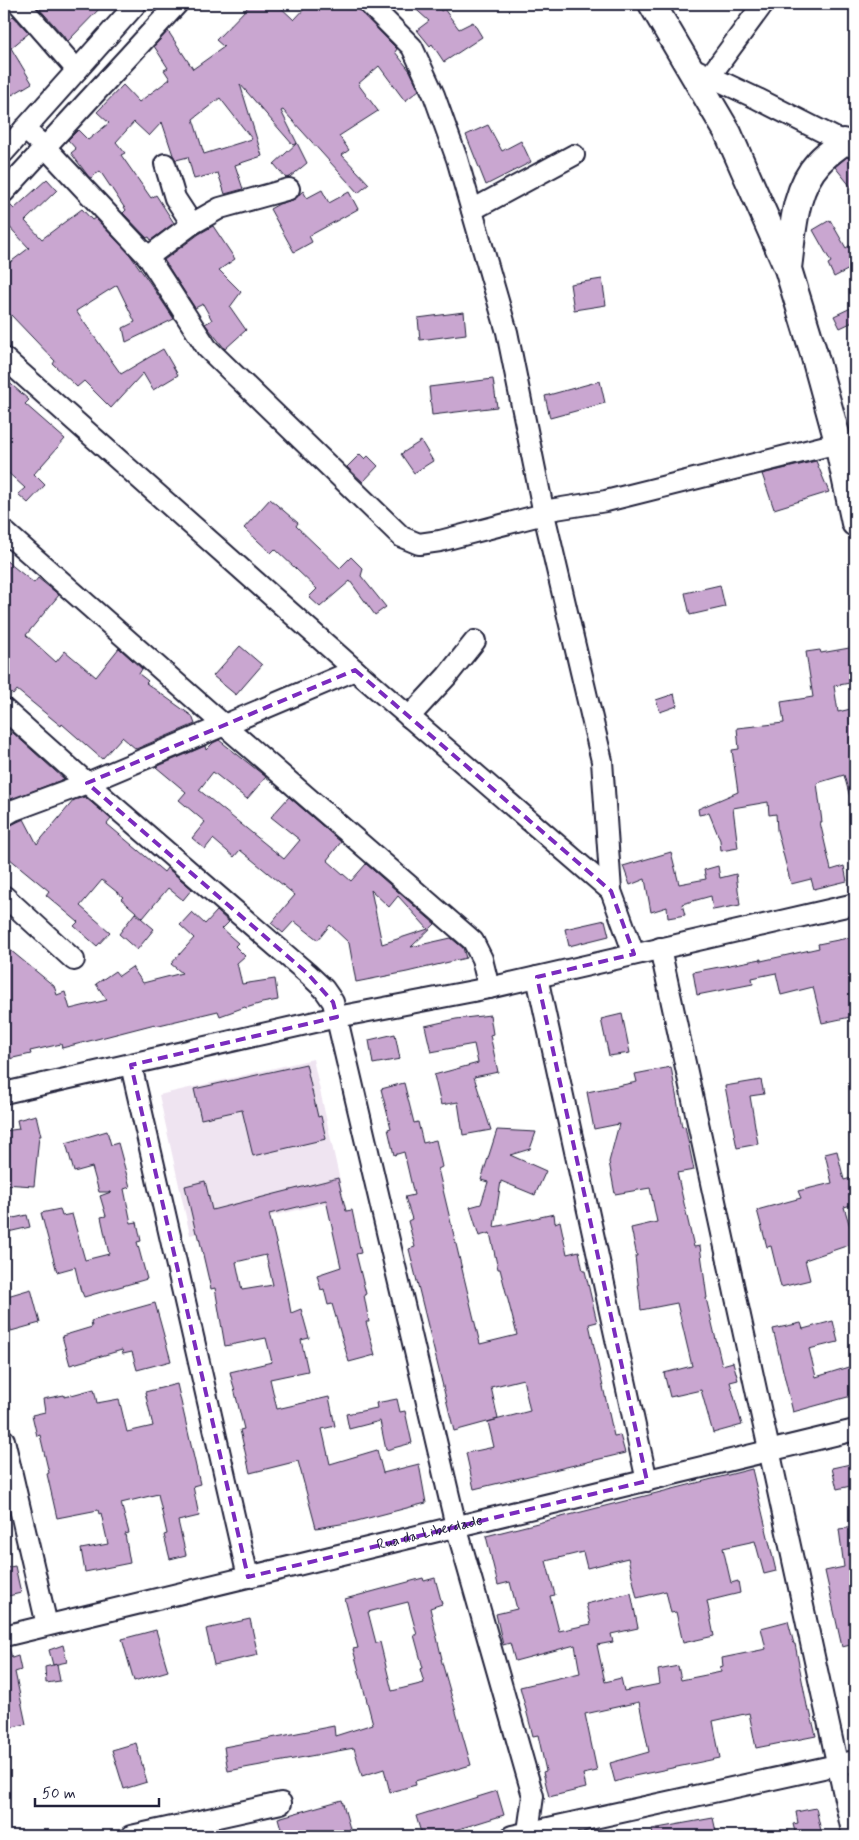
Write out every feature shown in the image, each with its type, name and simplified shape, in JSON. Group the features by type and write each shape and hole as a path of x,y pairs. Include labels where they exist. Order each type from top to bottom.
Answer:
{"main road":[{"path":"652,4 700,71 788,269 814,354 838,443 855,523"},
{"path":"788,269 794,217 804,186 818,162 849,145"}],"street":[{"path":"19,4 77,70"},
{"path":"4,152 136,4"},
{"path":"4,192 177,4"},
{"path":"369,4 412,47 437,104 457,159 507,332 543,513 602,761 611,891 634,954"},
{"path":"763,4 700,71 849,145"},
{"path":"24,130 46,148 148,257 207,348 402,537 419,544 440,541 543,513 606,501 838,443"},
{"path":"472,210 574,155"},
{"path":"165,164 175,198 192,224"},
{"path":"148,257 192,224 220,208 289,189"},
{"path":"4,358 355,670 611,891"},
{"path":"4,531 224,726 473,940 482,960 489,988"},
{"path":"409,717 447,676 475,641"},
{"path":"4,816 14,810 87,783 355,670"},
{"path":"4,709 307,973 324,989 333,1002 456,1526 533,1796 520,1834"},
{"path":"4,896 74,960"},
{"path":"4,1093 337,1017 489,988 855,904"},
{"path":"660,948 769,1452 846,1763 853,1836"},
{"path":"537,977 647,1481"},
{"path":"131,1065 248,1577"},
{"name":"Rua da Liberdade","path":"4,1636 855,1430"},
{"path":"4,1440 47,1626"},
{"path":"520,1834 846,1763"},
{"path":"131,1836 281,1803"}],"highlighted area":[{"path":"355,670 611,891 634,954 537,977 647,1481 248,1577 131,1065 337,1017 333,1002 307,973 87,783"}],"shaded area":[{"path":"313,1059 344,1199 190,1235 159,1095"}],"building":[{"path":"39,4 104,4 68,41 37,6"},
{"path":"251,4 277,4 294,20 309,4 357,4 361,12 397,49 395,52 410,71 419,90 405,101 379,66 358,84 378,111 339,136 349,150 342,155 369,184 358,193 283,110 281,111 297,143 293,145 240,84 262,156 235,165 243,189 225,194 218,173 194,179 188,157 176,160 173,155 162,122 149,136 134,122 116,142 125,153 121,155 151,198 156,195 174,223 151,240 123,213 126,210 100,171 91,178 89,177 71,153 76,149 68,140 78,130 88,140 109,123 97,112 123,85 139,102 170,79 164,70 168,68 154,46 168,31 193,69 224,47 216,40","holes":["220,98 252,139 204,154 193,119"]},
{"path":"410,4 434,4 441,11 444,9 459,29 473,22 482,37 444,62 432,44 430,46 417,30 429,21"},
{"path":"13,16 29,33 11,48 32,83 12,95 4,81 4,24"},
{"path":"488,125 502,151 521,141 531,162 486,185 466,135"},
{"path":"297,143 307,163 290,177 286,178 274,164"},
{"path":"847,157 855,160 855,192 835,167"},
{"path":"47,179 57,190 25,221 42,239 82,209 92,220 95,218 128,252 174,319 126,342 123,328 135,322 117,285 76,311 121,374 163,349 178,375 153,390 143,373 111,408 84,381 77,387 53,364 55,361 10,314 4,320 4,267 29,248 4,221 4,204 8,203 14,209"},
{"path":"322,190 329,203 349,192 358,209 309,236 312,242 294,252 270,209 293,200 303,191 307,198"},
{"path":"830,220 846,248 855,242 855,266 834,277 828,264 831,262 813,230"},
{"path":"213,226 235,259 219,270 241,292 230,307 246,330 225,349 205,324 212,320 203,304 195,308 164,260"},
{"path":"602,279 606,305 574,310 570,284"},
{"path":"855,306 855,321 840,328 834,316"},
{"path":"464,312 466,334 420,340 418,318"},
{"path":"4,378 29,400 25,404 65,439 34,474 45,485 28,503 18,494 25,488 4,469"},
{"path":"493,379 497,407 432,415 429,387"},
{"path":"600,381 605,403 550,418 545,396"},
{"path":"421,441 433,461 414,473 401,454"},
{"path":"360,454 365,459 368,456 378,466 363,482 347,467"},
{"path":"816,461 829,492 774,509 762,474"},
{"path":"270,499 298,523 296,526 340,568 351,557 363,569 361,576 386,607 375,615 350,581 320,607 309,597 317,589 275,549 271,553 244,528"},
{"path":"4,559 34,583 38,578 59,595 26,635 56,662 65,651 96,677 119,648 142,669 139,674 148,681 146,683 192,716 195,724 136,749 122,737 102,759 62,724 61,726 17,690 13,695 4,687"},
{"path":"720,585 725,607 690,615 685,593"},
{"path":"240,646 262,665 236,695 213,676"},
{"path":"855,647 855,682 834,686 838,712 855,708 855,801 851,801 844,775 817,783 822,822 820,822 831,870 844,866 847,881 814,889 811,879 791,884 777,830 776,814 769,815 768,802 733,808 738,848 721,851 720,840 709,813 699,815 698,809 738,792 732,750 739,749 737,728 784,723 781,702 813,697 806,652 820,650 821,653"},
{"path":"674,694 677,706 660,712 656,700"},
{"path":"12,732 64,779 5,802 4,741"},
{"path":"219,740 266,777 247,799 213,772 199,790 284,859 300,840 271,817 289,797 341,842 327,860 351,881 366,864 435,924 411,947 451,938 463,948 466,958 356,982 349,943 330,925 318,940 294,921 283,933 271,923 295,895 240,850 234,857 213,839 205,849 192,838 205,822 179,800 186,792 156,767 205,746 206,750","holes":["371,890 389,907 398,896 428,929 382,944"]},
{"path":"85,797 111,819 107,824 164,872 167,868 192,889 183,900 168,888 143,918 121,899 123,897 102,880 80,906 110,932 97,946 74,926 78,922 46,895 49,891 4,854 4,828 24,819 37,844 74,800"},
{"path":"671,852 679,884 706,879 704,870 718,866 720,878 736,874 740,905 713,910 711,896 682,904 685,915 668,918 667,907 651,912 645,879 630,885 623,866"},
{"path":"217,911 229,922 222,929 238,943 235,946 245,956 237,963 242,984 275,979 278,1000 245,1007 220,1016 218,1011 155,1026 155,1024 62,1048 61,1044 30,1051 31,1054 4,1060 4,945 54,986 57,995 65,992 70,1009 107,1000 96,984 115,971 119,976 132,967 143,983 182,973 171,964 194,938 180,925 192,912 205,924"},
{"path":"135,913 154,929 137,950 119,934"},
{"path":"605,920 609,936 569,946 565,929"},
{"path":"853,937 855,952 855,1016 822,1023 813,987 781,995 776,973 752,978 753,984 697,995 693,972 761,959 761,961 819,948 818,944"},
{"path":"622,1014 630,1053 609,1056 601,1019"},
{"path":"490,1015 493,1034 490,1035 498,1072 474,1077 491,1130 463,1135 458,1102 441,1105 434,1075 478,1063 474,1044 431,1052 425,1026 456,1019"},
{"path":"395,1034 400,1059 373,1064 369,1040"},
{"path":"306,1064 318,1117 321,1116 326,1139 253,1156 242,1110 201,1119 194,1089"},
{"path":"671,1067 682,1127 685,1126 694,1170 677,1173 694,1247 700,1246 706,1298 722,1365 733,1362 738,1380 730,1382 742,1425 713,1433 701,1390 670,1397 664,1373 692,1366 677,1303 641,1310 635,1256 637,1256 631,1228 657,1222 650,1188 615,1194 609,1162 619,1124 594,1129 587,1092 637,1082 635,1074"},
{"path":"761,1080 764,1094 750,1096 758,1144 737,1148 725,1086"},
{"path":"404,1083 414,1123 418,1122 423,1143 436,1140 442,1167 438,1169 480,1344 517,1335 490,1233 479,1236 470,1207 481,1204 488,1182 481,1180 497,1130 536,1132 530,1149 510,1155 546,1171 535,1195 501,1181 494,1227 554,1214 555,1223 560,1221 567,1254 579,1251 597,1322 589,1324 614,1436 620,1435 625,1453 474,1489 466,1453 494,1447 488,1422 530,1411 523,1379 491,1387 498,1419 454,1431 409,1249 415,1247 408,1221 412,1219 405,1197 414,1195 404,1152 394,1155 388,1129 391,1128 381,1089"},
{"path":"36,1115 41,1136 39,1136 34,1186 4,1184 4,1131 19,1129 17,1120"},
{"path":"107,1131 111,1145 118,1143 130,1187 124,1189 131,1223 137,1222 141,1241 137,1242 147,1279 84,1297 75,1267 57,1272 41,1213 60,1209 62,1216 72,1214 85,1260 109,1254 101,1217 106,1216 100,1196 111,1192 99,1192 92,1167 74,1172 66,1143"},
{"path":"837,1151 844,1180 855,1177 855,1204 844,1207 855,1243 805,1260 810,1280 781,1287 771,1246 767,1247 757,1210 801,1198 798,1191 832,1183 825,1154"},
{"path":"338,1178 346,1211 352,1210 361,1253 356,1254 366,1294 364,1295 369,1322 366,1322 375,1355 349,1362 332,1304 328,1305 324,1289 321,1290 317,1275 341,1267 326,1200 269,1214 291,1313 301,1309 309,1338 301,1340 308,1371 270,1379 277,1409 329,1397 335,1426 322,1429 330,1464 377,1450 383,1473 419,1464 426,1503 353,1522 316,1528 298,1461 250,1473 240,1430 244,1429 230,1372 272,1362 266,1338 225,1346 215,1288 211,1289 185,1186 205,1181 212,1210","holes":["266,1255 273,1285 242,1290 236,1262"]},
{"path":"27,1215 30,1227 8,1232 5,1220"},
{"path":"31,1289 40,1323 11,1331 4,1297"},
{"path":"155,1303 171,1361 137,1370 132,1352 123,1354 122,1350 70,1365 62,1336 92,1327 91,1321"},
{"path":"833,1321 838,1342 809,1349 816,1377 855,1365 855,1395 793,1412 773,1329 801,1323 803,1329"},
{"path":"177,1384 200,1484 193,1486 199,1516 178,1521 186,1555 170,1559 164,1535 167,1534 158,1494 121,1503 129,1533 125,1534 130,1563 85,1572 81,1549 108,1544 101,1513 99,1514 98,1510 57,1518 40,1435 37,1436 32,1415 45,1412 43,1399 64,1395 64,1397 94,1389 97,1403 119,1399 127,1432 153,1426 145,1392"},
{"path":"397,1399 400,1412 405,1411 412,1443 386,1450 380,1421 349,1429 346,1414 377,1408 376,1403"},
{"path":"855,1463 855,1485 837,1489 832,1468"},
{"path":"752,1469 776,1571 764,1574 755,1541 723,1548 731,1583 738,1581 740,1593 707,1601 714,1636 683,1643 676,1612 671,1613 666,1591 637,1598 628,1558 587,1568 583,1552 546,1561 555,1595 550,1596 559,1631 591,1624 586,1604 631,1593 638,1628 611,1634 613,1642 597,1645 605,1682 621,1678 624,1691 660,1684 658,1670 678,1666 681,1680 721,1672 720,1667 723,1666 722,1658 766,1649 761,1628 788,1621 795,1644 808,1711 810,1711 816,1736 756,1748 749,1713 713,1721 720,1758 634,1776 615,1782 610,1763 649,1752 639,1702 585,1714 597,1771 583,1774 586,1788 549,1797 543,1772 546,1771 538,1735 533,1736 520,1687 580,1673 575,1645 515,1661 510,1643 503,1645 496,1614 517,1609 510,1582 498,1585 486,1536"},
{"path":"855,1527 855,1644 842,1647 825,1571 844,1567 839,1529"},
{"path":"15,1566 21,1593 4,1597 4,1568"},
{"path":"423,1578 424,1581 435,1578 442,1604 430,1608 441,1659 471,1765 415,1781 416,1785 390,1792 384,1769 362,1776 354,1748 228,1771 224,1747 334,1726 335,1736 373,1724 353,1649 358,1648 345,1599","holes":["408,1602 417,1635 414,1635 423,1668 420,1669 424,1683 392,1691 380,1642 376,1643 368,1612"]},
{"path":"250,1619 258,1655 214,1665 206,1629"},
{"path":"156,1630 168,1671 134,1681 122,1639"},
{"path":"63,1645 67,1662 53,1665 49,1650"},
{"path":"4,1648 9,1648 12,1658 18,1656 21,1670 15,1672 26,1724 4,1729"},
{"path":"57,1664 60,1681 46,1683 45,1667"},
{"path":"136,1743 147,1782 124,1789 112,1750"},
{"path":"497,1791 504,1815 436,1836 422,1836 416,1816"},
{"path":"342,1800 352,1836 283,1836 278,1818"},
{"path":"816,1808 821,1831 796,1836 793,1824 798,1823 796,1812"},
{"path":"713,1818 717,1836 653,1836 652,1829"}]}
